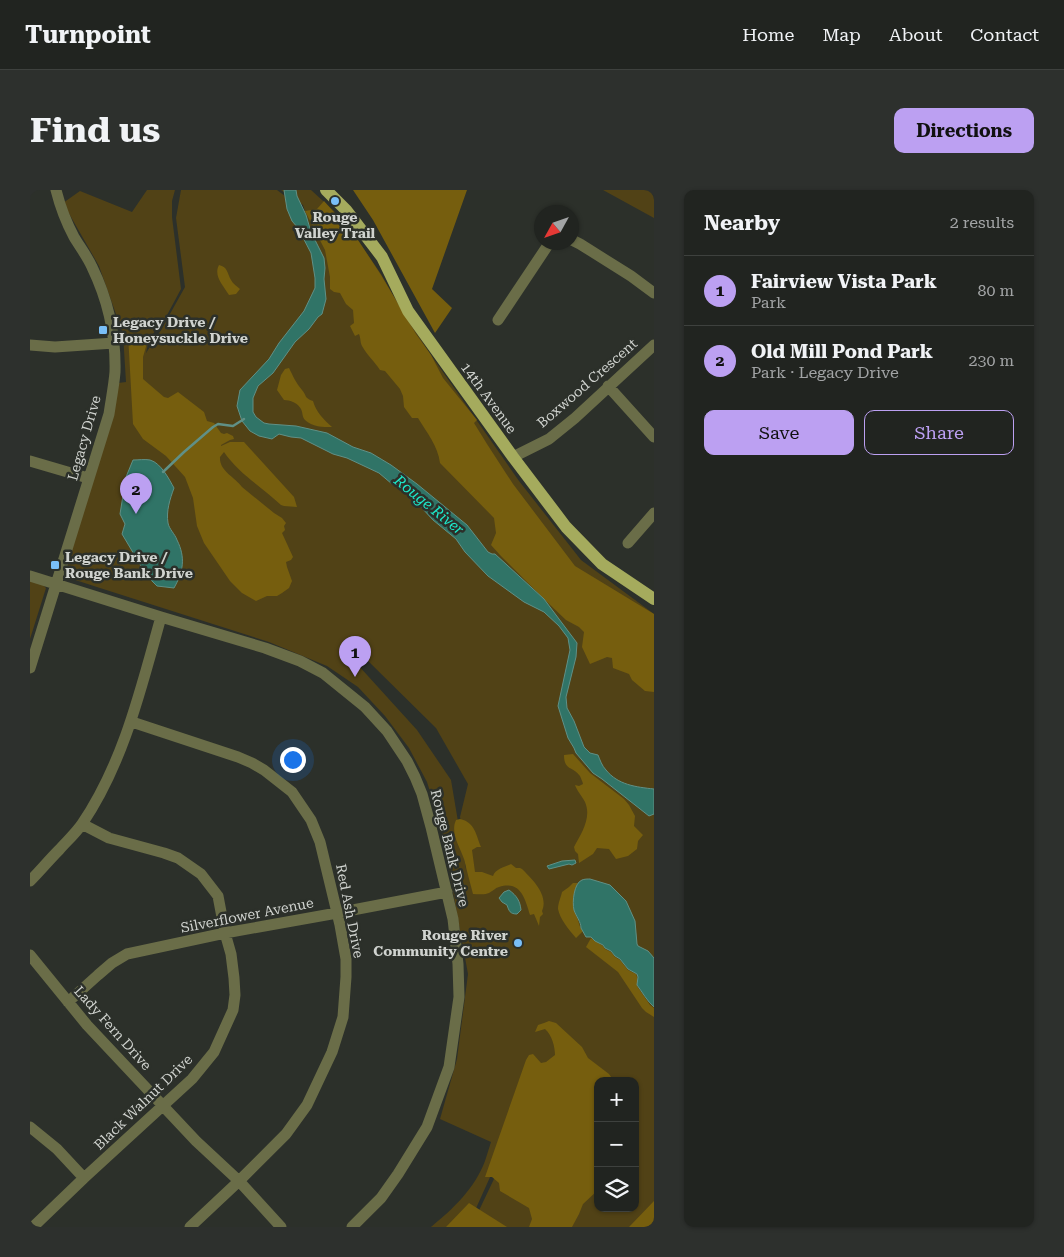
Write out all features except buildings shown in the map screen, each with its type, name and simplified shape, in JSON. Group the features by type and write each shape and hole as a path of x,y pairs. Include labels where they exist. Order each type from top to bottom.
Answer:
{"main road":[{"name":"14th Avenue","path":"326,190 346,210 382,258 408,310 513,457 566,527 602,564 654,599"}],"street":[{"name":"Legacy Drive","path":"30,668 109,414 115,374 114,343 110,314 91,265 64,216 56,190"},
{"path":"579,244 631,276 654,293"},
{"path":"498,320 545,250"},
{"path":"30,345 55,347 114,343"},
{"name":"Boxwood Crescent","path":"513,457 549,439 575,418 654,345"},
{"path":"608,386 654,437"},
{"path":"30,461 88,478"},
{"path":"628,543 654,513"},
{"name":"Rouge Bank Drive","path":"30,576 265,648 300,661 323,673 365,707 387,731 415,777 424,802 453,919 459,996 449,1067 427,1127 381,1198 352,1227"},
{"path":"30,881 82,824 102,792 132,722 160,617"},
{"name":"Red Ash Drive","path":"132,722 252,763 292,792 311,820 320,842 346,958 343,1016 332,1052 307,1105 286,1134 240,1181 190,1227"},
{"name":"Black Walnut Drive","path":"33,1227 192,1079 214,1052 232,1010 235,995 231,954 218,896 201,874 178,858 109,838 82,824"},
{"name":"Silverflower Avenue","path":"68,1002 105,969 127,954 225,933 447,892"},
{"name":"Lady Fern Drive","path":"30,955 87,1025 196,1141 240,1181 281,1227"},
{"path":"30,1127 57,1150 84,1178"}],"shaded area":[{"path":"147,190 175,190 172,201 172,217 181,289 166,317 149,339 146,353 185,287 176,218 181,190 277,190 305,211 303,205 281,190 311,190 333,210 355,236 431,355 519,481 581,560 654,614 654,1227 469,1227 474,1221 503,1160 504,1146 473,1215 464,1227 431,1227 469,1189 481,1171 491,1142 440,1119 457,1059 468,974 441,826 427,782 409,748 385,716 358,687 327,666 269,642 66,577 66,570 118,383 126,382 123,334 99,266 63,203 80,191 132,212","holes":["343,640 363,656 436,728 468,784 460,817 466,844 466,869 451,780 417,730 358,665"]},
{"path":"353,190 467,190 432,289 452,308 435,333 373,220"},
{"path":"603,190 654,190 654,218"},
{"path":"324,201 356,237 431,355 443,378 477,420 474,423 513,484 575,566 654,614 654,692 645,691 632,680 629,674 613,668 612,658 607,657 590,664 582,647 584,632 566,620 491,545 496,533 494,518 440,463 435,445 418,418 412,418 404,407 400,389 385,371 380,370 366,352 361,345 359,334 355,336 350,326 354,323 353,310 346,304 340,293 330,289 330,277 325,250 305,211 317,209"},
{"path":"219,265 226,269 232,281 240,289 236,294 229,295 220,281 217,273"},
{"path":"128,334 138,334 147,343 143,357 143,379 164,397 168,398 178,392 204,412 207,421 214,423 221,433 233,436 234,439 221,446 230,442 244,442 294,497 297,507 281,505 244,474 224,452 220,457 220,462 228,474 286,523 284,526 285,530 282,533 293,557 286,562 292,581 289,588 277,596 267,596 256,601 242,593 230,581 204,543 197,526 193,498 185,477 166,456 143,439 133,424"},
{"path":"289,368 306,397 313,401 323,419 332,427 311,424 304,419 298,405 284,400 277,390 281,375 285,369"},
{"path":"30,580 41,583 46,588 30,639"},
{"path":"573,754 590,773 624,799 635,816 634,826 643,835 638,841 637,849 628,856 616,859 609,849 597,848 593,854 579,863 578,854 574,847 585,826 587,808 575,785 583,784 581,778 567,766 564,760 564,755"},
{"path":"460,819 472,826 481,847 472,850 475,872 482,872 493,876 498,870 511,864 516,868 522,869 535,882 541,893 544,905 539,926 534,914 530,915 521,892 512,886 499,887 486,894 473,894 454,830 456,820"},
{"path":"573,883 578,883 574,893 574,902 579,924 583,931 576,938 563,920 558,909 562,892"},
{"path":"591,938 611,952 628,970 636,974 637,986 654,1008 654,1017 642,1008 618,972 586,947"},
{"path":"549,1021 556,1023 582,1047 588,1058 611,1077 594,1077 594,1194 583,1204 572,1227 529,1227 532,1219 529,1208 500,1191 499,1183 492,1177 485,1177 526,1060 529,1055 533,1054 541,1063 546,1062 555,1055 550,1034 545,1029 535,1032 538,1025"},
{"path":"654,1201 654,1227 629,1227"},
{"path":"469,1203 507,1227 446,1227"}],"water":[{"name":"Rouge River","path":"284,190 296,190 311,232 324,258 326,299 322,314 295,342 273,373 258,386 253,398 253,412 264,423 296,426 327,433 353,447 371,453 391,465 467,525 488,552 495,554 544,599 577,643 576,657 566,697 567,708 584,747 590,753 598,755 601,763 616,779 634,786 654,789 654,814 649,816 593,773 576,753 568,738 558,706 570,650 568,638 559,626 544,612 524,602 488,576 465,552 456,539 433,520 410,495 379,473 301,438 279,434 272,439 259,436 250,431 242,421 237,406 240,390 269,359 304,311 315,288 311,253 298,228 292,221 287,209"},
{"path":"133,460 148,460 158,464 174,488 168,510 168,523 182,553 182,565 180,576 174,588 157,586 147,576 122,534 125,524 120,514 126,477"},
{"path":"575,860 576,863 572,865 549,869 547,866 562,861"},
{"path":"590,879 610,885 626,901 635,921 637,944 648,951 654,958 654,1007 637,985 637,974 628,969 620,959 603,945 591,937 586,937 581,928 574,910 574,893 579,882"},
{"path":"509,890 520,904 521,910 517,914 510,912 507,905 499,898 504,892"}],"waterway":[{"path":"163,472 213,427 218,424 233,426 244,419"}],"place":[{"name":"Rouge Valley Trail","path":"335,201"},
{"name":"Legacy Drive / Honeysuckle Drive","path":"103,330"},
{"name":"Old Mill Pond Park","path":"136,514"},
{"name":"Legacy Drive / Rouge Bank Drive","path":"55,565"},
{"name":"Fairview Vista Park","path":"355,677"},
{"name":"Rouge River Community Centre","path":"518,943"}]}
